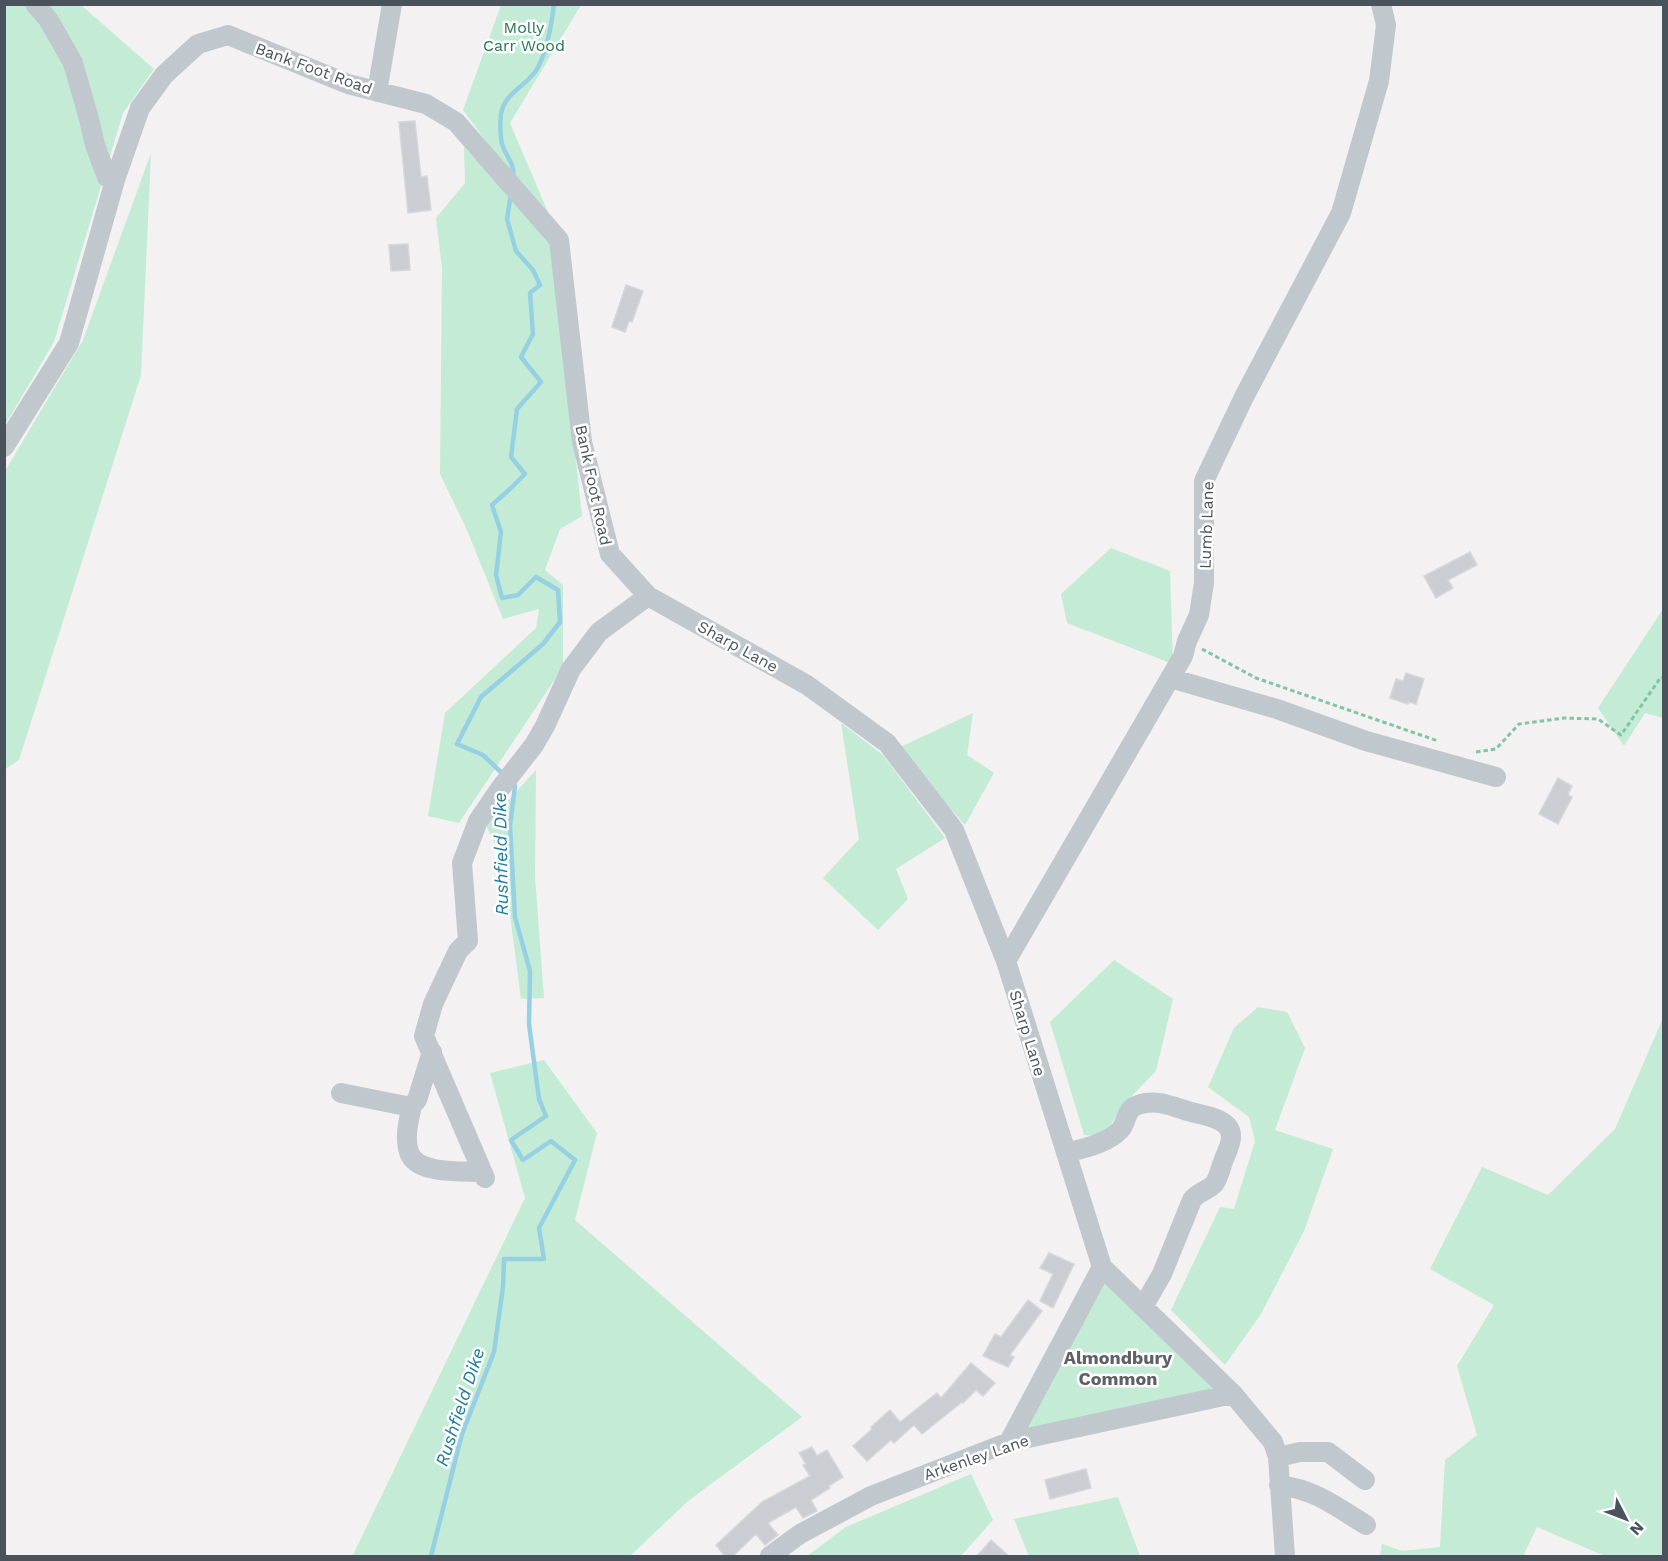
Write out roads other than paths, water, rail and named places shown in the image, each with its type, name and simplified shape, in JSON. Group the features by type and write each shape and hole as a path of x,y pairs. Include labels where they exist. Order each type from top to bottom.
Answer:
{"street":[{"path":"35,4 48,19 73,63 95,146 107,177 115,180"},
{"path":"377,92 392,4"},
{"name":"Lumb Lane","path":"1006,961 1183,656 1199,615 1204,583 1204,481 1244,398 1341,213 1379,81 1386,25 1381,4"},
{"name":"Bank Foot Road","path":"4,447 69,343 115,180 140,108 164,75 198,44 228,35 348,84 426,104 456,122 560,240 582,442 609,554 648,596"},
{"path":"432,1052 417,1100 412,1105 407,1130 411,1158 418,1164 436,1169 484,1175 432,1052 424,1036 433,1004 458,951 468,941 462,863 478,821 534,746 571,669 599,632 648,596"},
{"name":"Sharp Lane","path":"648,596 807,685 886,743 954,830 1006,961 1102,1268 1233,1394 1273,1442 1278,1457 1285,1557"},
{"path":"1170,678 1277,709 1366,741 1496,777"},
{"path":"341,1093 406,1106 412,1105"},
{"path":"1066,1153 1092,1146 1112,1136 1121,1130 1130,1110 1145,1102 1156,1102 1220,1120 1230,1130 1231,1136 1216,1182 1192,1200 1162,1274 1143,1307"},
{"path":"1009,1442 1102,1268"},
{"name":"Arkenley Lane","path":"770,1557 800,1534 871,1496 1009,1442 1233,1394"},
{"path":"1278,1457 1300,1452 1328,1452 1365,1480"},
{"path":"1279,1485 1315,1494 1366,1525"}],"waterway":[{"name":"Rushfield Dike","path":"513,177 512,165 502,144 501,114 506,101 539,66 548,40 554,4"},
{"name":"Rushfield Dike","path":"504,775 483,755 457,744 481,697 543,644 560,622 558,590 536,577 518,595 502,598 496,575 501,532 492,505 525,474 511,457 517,409 541,382 521,357 533,334 530,293 540,285 533,270 516,251 507,219 511,194"},
{"name":"Rushfield Dike","path":"431,1556 462,1434 494,1352 503,1287 504,1259 544,1259 539,1228 575,1160 551,1141 523,1160 511,1140 546,1116 539,1099 529,1024 530,971 515,917 510,826 515,786 512,783"}],"district":[{"name":"Almondbury Common","path":"1118,1368"}],"park label":[{"name":"Molly Carr Wood","path":"524,36"}]}
